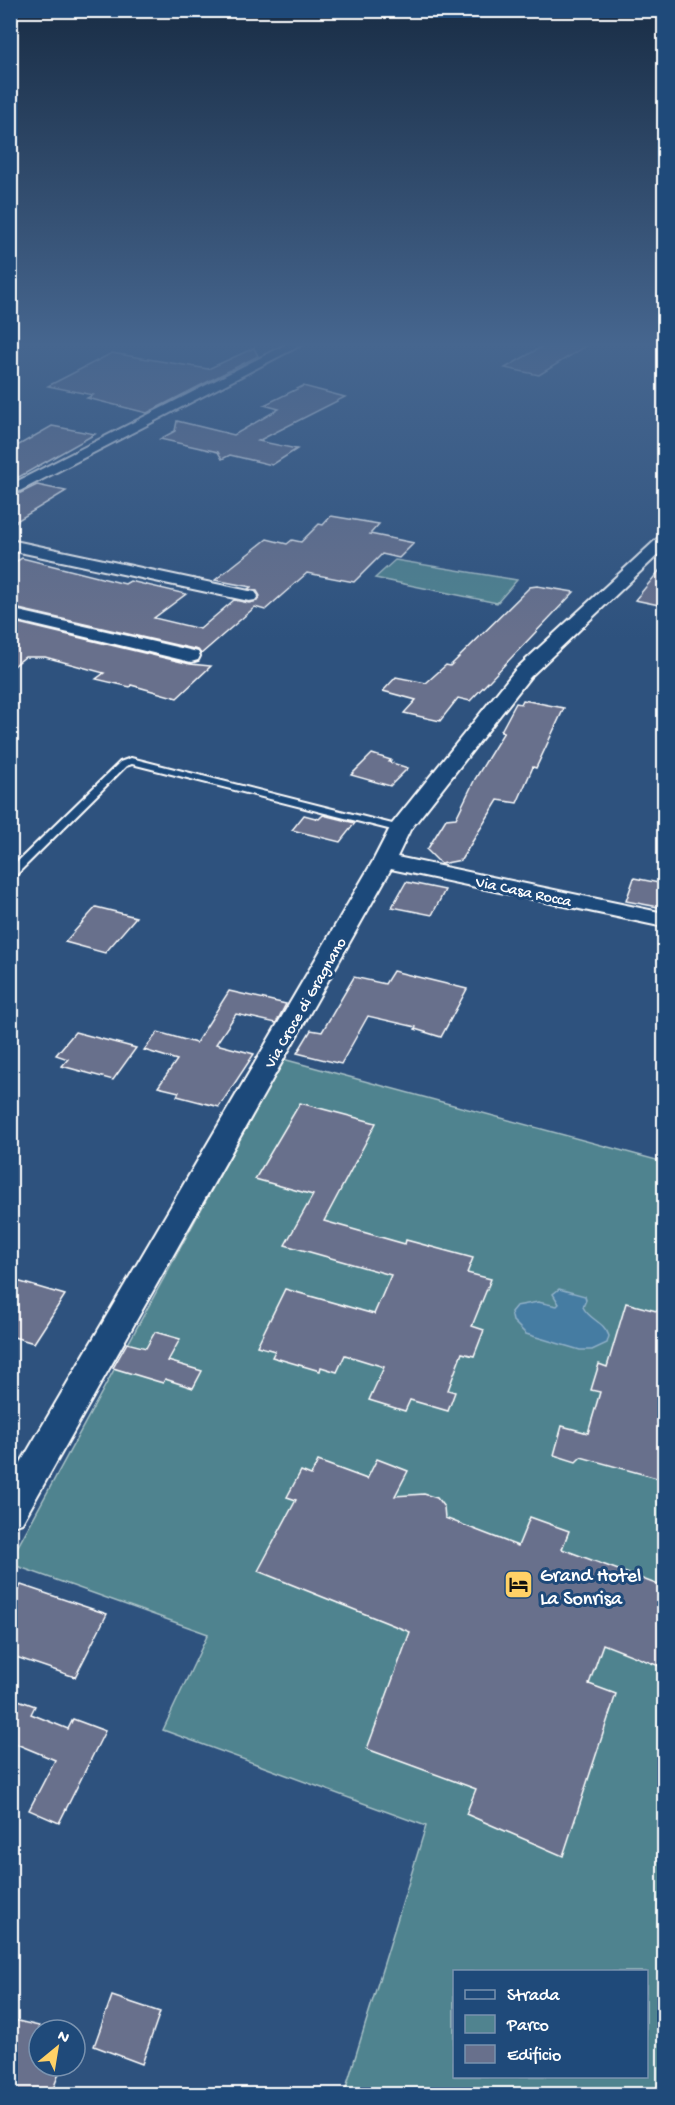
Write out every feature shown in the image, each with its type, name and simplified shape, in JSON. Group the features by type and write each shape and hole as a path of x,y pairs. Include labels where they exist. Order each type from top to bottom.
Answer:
{"street":[{"path":"10,491 107,441"},
{"name":"Via Croce di Gragnano","path":"10,1513 21,1475 384,861 400,829 523,673 546,649 664,541"},
{"path":"10,545 249,596"},
{"path":"10,614 191,656"},
{"name":"Via Casa Rocca","path":"384,861 664,920"}],"lane":[{"path":"10,875 123,764 131,761 400,829"}],"green space":[{"path":"395,560 517,580 497,603 375,578"},
{"path":"283,1059 664,1162 664,2094 344,2094 426,1826 163,1730 208,1634 11,1564 11,1559"}],"water":[{"path":"559,1289 585,1296 583,1307 607,1331 609,1336 607,1343 592,1350 580,1350 526,1334 513,1321 511,1312 516,1306 538,1302 557,1306 559,1304 553,1294"}],"building":[{"path":"25,441 82,441 10,482 10,450"},
{"path":"170,441 259,441 297,449 272,465 230,455 222,459 218,452"},
{"path":"37,485 66,491 10,525 10,498"},
{"path":"331,516 379,524 370,534 414,543 399,558 382,554 354,582 307,573 265,610 255,607 201,654 198,650 10,607 10,565 22,558 125,584 130,581 186,594 154,618 200,629 234,600 249,603 257,601 260,596 257,591 248,589 251,587 215,580 267,539 287,544 292,540 301,542 319,524 323,525"},
{"path":"664,565 664,606 635,600"},
{"path":"530,587 574,592 470,701 458,698 440,721 404,713 416,700 383,691 396,677 426,683 446,665 450,666"},
{"path":"10,621 190,664 211,666 177,698 131,685 130,687 96,679 104,673 45,657 25,657 10,669"},
{"path":"523,700 564,708 536,768 533,767 517,803 498,800 461,860 441,864 427,850 446,819 456,818 475,779 504,732 501,731 516,703 521,704"},
{"path":"372,754 408,768 390,786 351,775"},
{"path":"304,815 319,819 323,815 355,823 340,842 292,830"},
{"path":"634,878 664,884 664,908 626,901"},
{"path":"406,882 445,890 432,915 392,907"},
{"path":"96,907 136,917 105,953 65,942"},
{"path":"393,971 467,989 441,1037 415,1029 416,1027 368,1016 341,1064 297,1053 311,1030 322,1032 354,977 385,984"},
{"path":"229,991 286,1004 276,1023 236,1014 216,1044 254,1054 219,1107 177,1096 179,1092 158,1087 177,1060 144,1050 158,1032 196,1043"},
{"path":"75,1032 136,1048 113,1080 62,1066 68,1059 56,1055"},
{"path":"300,1103 376,1123 324,1221 405,1244 406,1240 473,1258 467,1273 491,1279 472,1326 484,1330 474,1356 462,1353 448,1390 455,1392 448,1411 410,1400 405,1411 369,1400 384,1367 345,1355 337,1372 321,1367 320,1371 272,1357 275,1351 257,1346 285,1289 374,1314 391,1275 285,1245 313,1195 255,1179"},
{"path":"17,1281 65,1295 34,1343 10,1336 10,1290"},
{"path":"626,1303 664,1313 664,1480 581,1457 576,1462 554,1455 562,1426 588,1433 600,1392 591,1390 599,1364 607,1367"},
{"path":"155,1332 180,1339 168,1361 202,1371 193,1388 165,1379 163,1383 113,1368 127,1343 146,1348"},
{"path":"377,1459 408,1471 395,1496 424,1494 437,1498 444,1507 445,1518 518,1546 530,1517 569,1531 562,1549 664,1587 664,1668 603,1644 589,1684 616,1694 563,1856 466,1814 476,1789 367,1749 410,1632 258,1571 296,1500 287,1497 301,1471 311,1475 318,1461 367,1479"},
{"path":"21,1585 107,1614 75,1677 10,1655 10,1603"},
{"path":"10,1697 35,1706 31,1714 68,1729 73,1719 105,1731 59,1823 29,1810 55,1760 14,1743 10,1751"},
{"path":"112,1996 160,2012 142,2064 94,2046"},
{"path":"10,2019 27,2023 27,2078 57,2078 51,2094 10,2094"}],"place":[{"name":"Grand Hotel La Sonrisa","path":"519,1585"}]}
